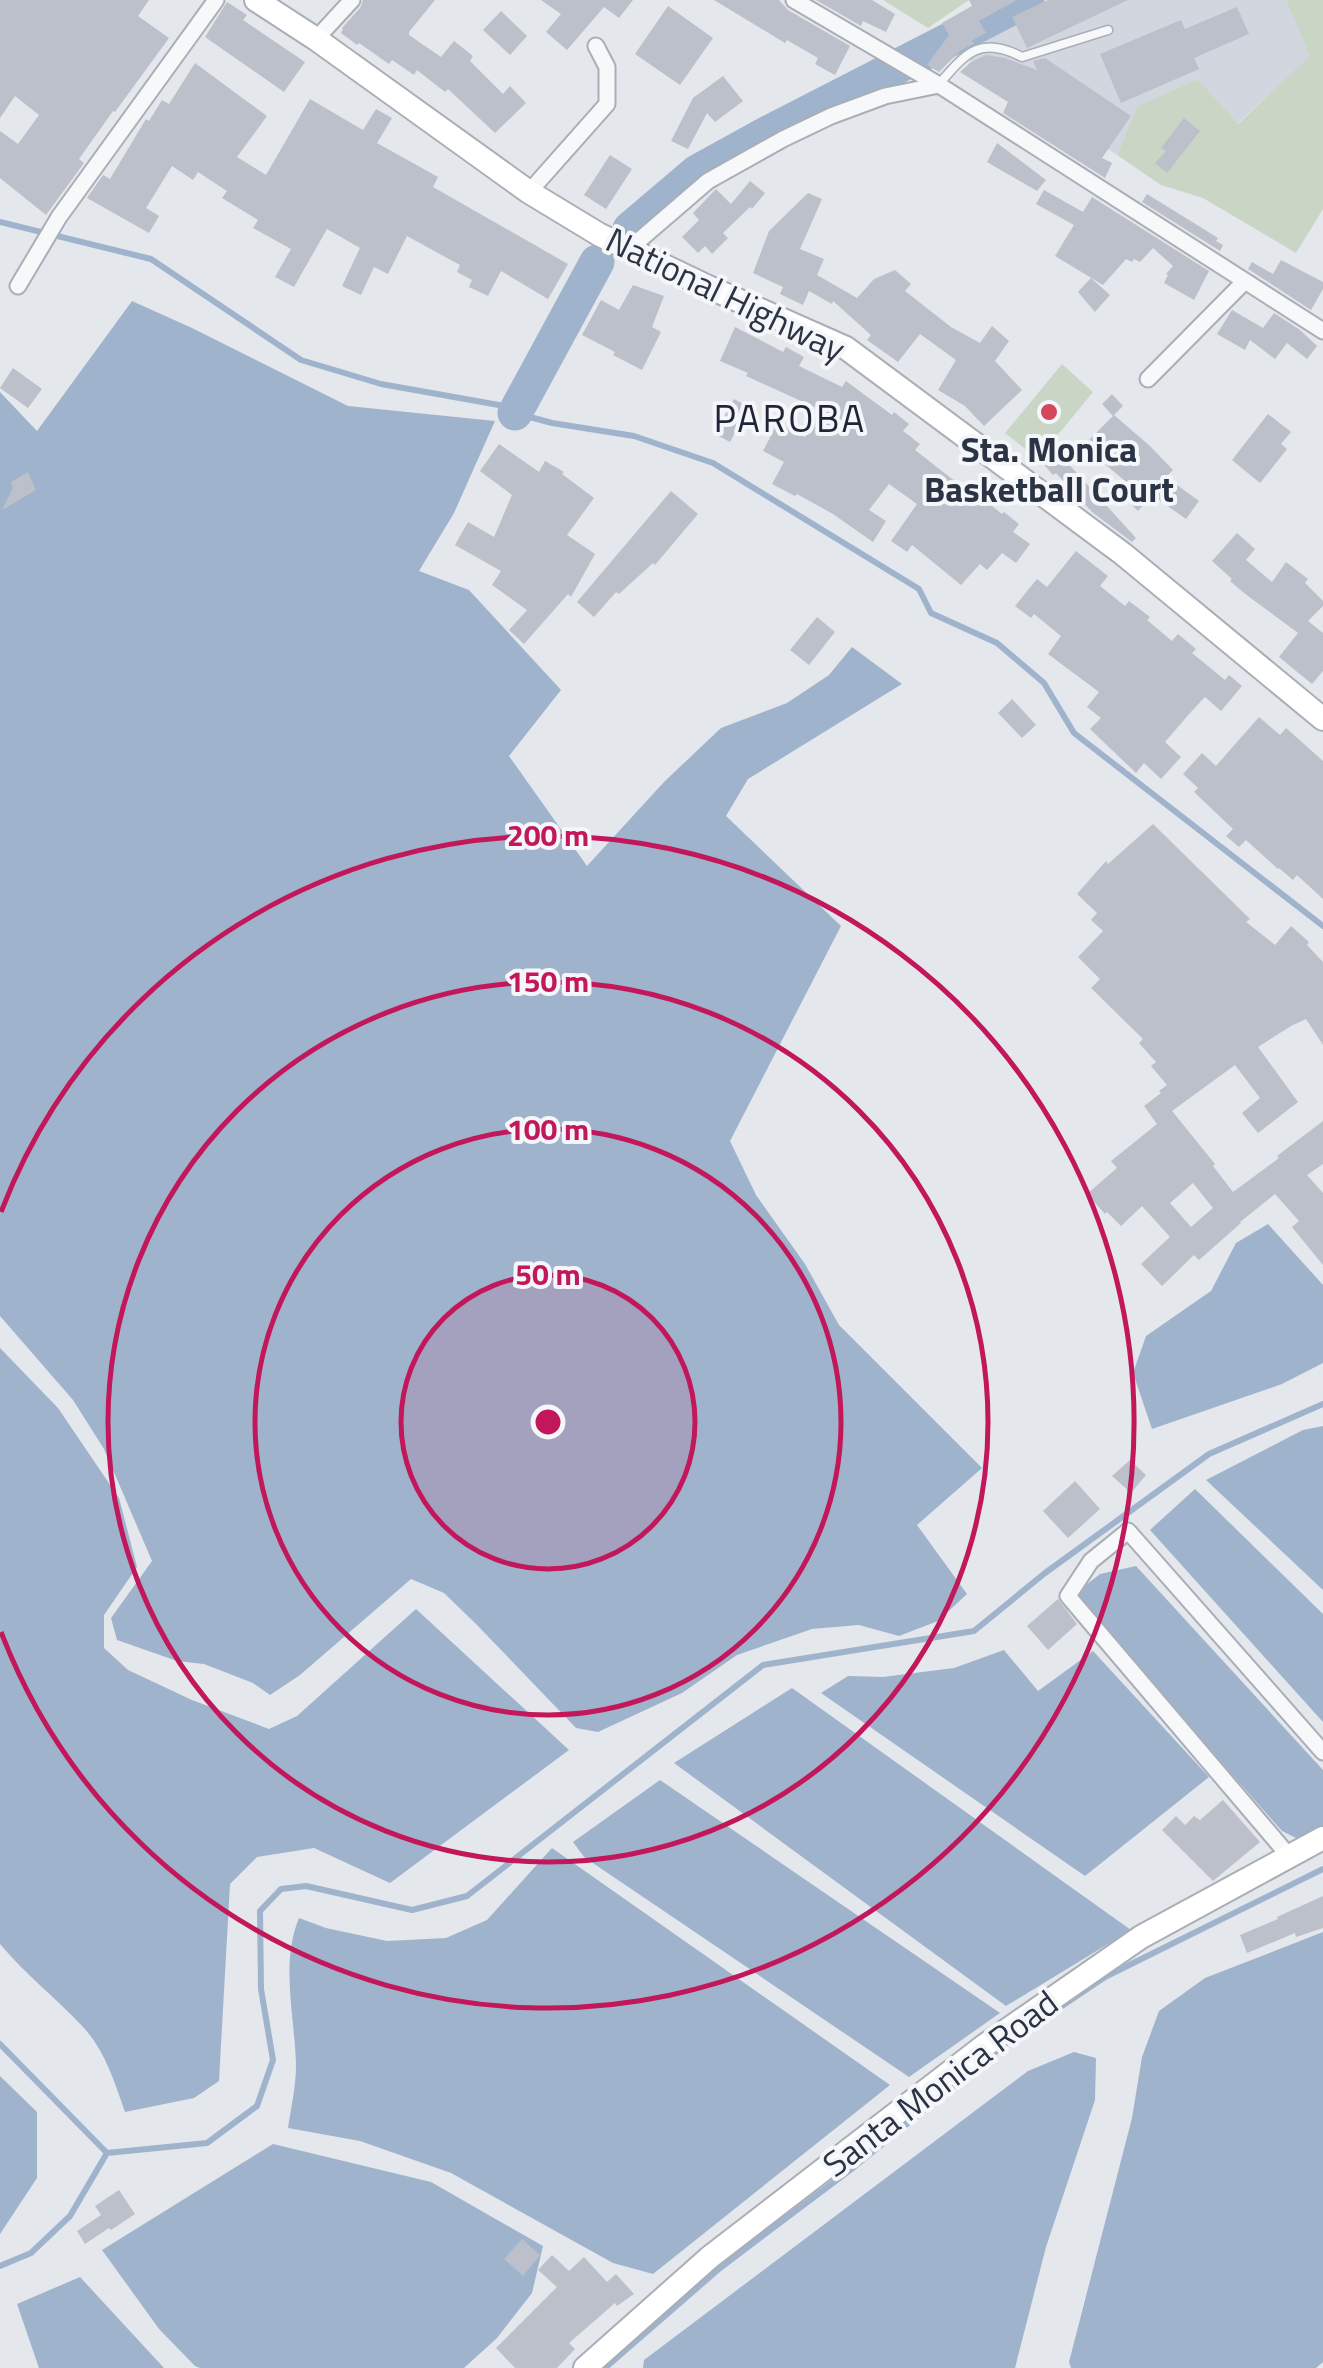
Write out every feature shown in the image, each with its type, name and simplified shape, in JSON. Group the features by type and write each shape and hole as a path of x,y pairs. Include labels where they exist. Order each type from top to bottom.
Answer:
{"main road":[{"name":"National Highway","path":"256,0 530,192 600,236 846,348 1123,554 1323,719"},
{"name":"Santa Monica Road","path":"585,2368 710,2257 984,2046 1141,1937 1323,1838"}],"street":[{"path":"18,286 59,217 216,0"},
{"path":"316,39 352,0"},
{"path":"794,0 939,84 1323,331"},
{"path":"530,192 607,104 607,68 596,46"},
{"path":"630,249 708,181 783,139 885,96 939,84"},
{"path":"1148,379 1244,282"},
{"path":"1289,1856 1068,1596 1092,1562 1128,1531 1323,1752"}],"lane":[{"path":"939,84 972,51 992,46 1022,58 1108,30"}],"shaded area":[{"path":"1048,0 1286,0 1311,56 1237,124 1198,79 1139,106 1117,155 1021,90 970,61 964,50 1012,17"}],"green space":[{"path":"883,0 969,0 928,28"},
{"path":"1286,0 1323,0 1323,209 1296,253 1203,198 1161,185 1117,155 1138,106 1198,79 1238,124 1310,56"},
{"name":"Sta. Monica Basketball Court","path":"1062,364 1093,392 1038,459 1005,433"}],"water":[{"path":"132,301 348,406 495,421 454,513 419,571 469,590 561,690 509,756 587,866 664,782 721,728 787,703 829,675 852,647 902,684 748,779 726,816 841,926 730,1141 756,1195 805,1264 839,1325 982,1468 917,1525 967,1594 938,1621 899,1636 859,1625 812,1629 737,1655 682,1693 598,1732 576,1728 444,1593 411,1579 300,1675 270,1695 253,1683 204,1664 177,1661 117,1640 111,1618 152,1561 104,1449 73,1400 0,1316 0,392 37,431"},
{"path":"1268,1224 1323,1285 1323,1363 1282,1384 1152,1429 1133,1373 1146,1336 1211,1291 1236,1243"},
{"path":"0,1348 58,1408 119,1498 137,1567 104,1615 104,1648 128,1670 269,1729 297,1716 416,1609 569,1750 390,1883 314,1848 257,1857 230,1884 219,2081 194,2098 125,2112 109,2068 91,2037 0,1944"},
{"path":"1323,1426 1323,1590 1206,1480 1303,1430"},
{"path":"1195,1489 1323,1614 1323,1722 1150,1530"},
{"path":"1136,1566 1323,1770 1323,1827 1298,1839 1282,1831 1073,1595 1100,1574"},
{"path":"1004,1650 1038,1691 1093,1651 1209,1777 1085,1876 821,1693 848,1676 883,1677 954,1668"},
{"path":"792,1688 1131,1930 1006,2006 674,1763"},
{"path":"660,1780 1000,2013 909,2077 584,1857 573,1842"},
{"path":"552,1848 890,2085 653,2274 613,2263 451,2173 360,2141 288,2128 296,2066 289,1972 299,1918 387,1941 446,1938 487,1920"},
{"path":"1323,1932 1323,2362 1316,2368 1071,2368 1069,2362 1132,2118 1142,2057 1159,2011 1205,1978"},
{"path":"1074,2052 1096,2058 1095,2100 1046,2247 1015,2368 643,2368 644,2360 1028,2071"},
{"path":"0,2076 37,2112 37,2178 0,2234"},
{"path":"273,2144 431,2182 543,2246 532,2293 497,2338 464,2368 195,2366 159,2329 102,2250"},
{"path":"80,2277 164,2368 39,2368 17,2304"}],"building":[{"path":"0,0 149,0 138,16 169,38 79,159 84,163 46,215 0,178 0,131 18,144 39,115 15,96 0,118"},
{"path":"363,0 435,0 409,35 441,57 454,41 473,56 470,61 503,94 510,86 526,103 495,133 448,89 445,92 417,70 414,75 392,60 389,64 341,33"},
{"path":"541,0 633,0 619,18 604,7 567,50 546,32 561,14"},
{"path":"714,0 779,0 788,10 850,46 835,75 815,64 818,58"},
{"path":"816,0 872,0 895,14 886,32 863,21 861,26"},
{"path":"969,0 1017,0 979,21 986,33 971,41 975,43 961,50 939,72 927,65 949,35 942,23 972,6"},
{"path":"1048,0 1128,0 1027,48 1012,17"},
{"path":"227,2 247,15 243,20 305,62 284,92 205,37"},
{"path":"668,6 713,38 680,85 635,54"},
{"path":"1237,7 1249,34 1194,58 1199,69 1121,103 1100,54 1181,20 1185,29"},
{"path":"501,11 527,36 510,55 483,30"},
{"path":"986,55 1037,70 1033,61 1045,58 1131,116 1102,158 1112,163 1105,178 1003,113 1008,102 960,72"},
{"path":"195,63 267,116 237,157 266,175 310,99 363,130 376,109 392,118 377,143 438,177 433,187 568,264 548,299 501,271 488,296 469,287 472,280 457,272 460,265 407,236 388,274 374,267 361,295 342,286 360,248 327,229 294,287 275,277 291,249 253,228 258,220 222,198 227,191 198,172 193,180 172,166 146,208 159,216 149,233 87,198 103,175 110,179 146,119 149,121 162,100 169,104"},
{"path":"723,76 743,101 715,122 707,113 688,149 671,141 693,98"},
{"path":"1184,118 1200,131 1167,173 1155,163 1166,151 1161,148"},
{"path":"997,143 1046,180 1037,191 987,162"},
{"path":"610,155 632,169 606,209 584,195"},
{"path":"750,181 765,193 723,233 728,238 712,254 705,246 698,253 682,237 699,220 693,213 716,189 731,204"},
{"path":"1044,190 1083,212 1092,197 1209,271 1194,300 1164,283 1173,266 1153,248 1140,262 1126,259 1103,285 1055,256 1074,225 1036,204"},
{"path":"808,193 822,199 800,249 824,259 817,275 857,298 874,279 895,270 911,284 905,291 951,327 980,343 992,326 1009,341 995,361 1022,390 984,426 965,406 938,390 956,360 920,334 898,362 867,340 871,335 833,301 832,304 809,291 803,305 780,294 783,287 753,273 769,231"},
{"path":"1147,194 1218,238 1216,241 1223,245 1220,251 1142,202"},
{"path":"1281,260 1323,282 1311,310 1248,269 1252,262 1273,274"},
{"path":"1091,278 1110,295 1095,312 1078,292"},
{"path":"633,285 664,296 652,327 661,332 642,370 582,335 601,300 619,310"},
{"path":"1232,310 1263,328 1274,313 1317,346 1307,359 1287,343 1275,359 1250,340 1245,350 1217,334"},
{"path":"735,327 783,352 786,347 804,357 799,366 842,387 846,381 909,424 903,431 920,444 915,450 1019,524 1013,532 1030,544 1016,563 1002,553 987,570 980,564 961,585 912,545 907,552 891,541 917,504 889,484 869,510 886,521 873,542 833,514 772,484 784,462 763,451 778,422 805,437 821,410 720,361"},
{"path":"13,368 42,389 28,408 0,388"},
{"path":"1112,394 1123,406 1114,415 1173,470 1166,477 1199,501 1186,519 1152,495 1138,511 1121,495 1130,485 1083,446 1113,416 1102,404"},
{"path":"734,399 749,407 730,442 715,434"},
{"path":"1268,414 1291,432 1281,444 1287,449 1260,483 1232,460"},
{"path":"499,444 539,472 545,461 594,498 567,535 595,554 571,597 568,594 524,644 509,630 527,610 492,585 501,571 455,545 468,522 494,537 512,495 480,471"},
{"path":"1053,447 1136,538 1132,542 1092,512 1040,460"},
{"path":"28,472 36,490 2,510 13,488 11,482"},
{"path":"671,491 698,514 655,565 619,594 616,592 594,617 577,602"},
{"path":"1237,533 1255,549 1246,560 1272,582 1286,562 1308,579 1305,583 1323,601 1308,621 1323,633 1323,671 1312,684 1279,657 1298,633 1244,593 1212,561"},
{"path":"1076,551 1108,576 1100,586 1125,606 1129,601 1150,617 1147,620 1172,641 1178,634 1196,649 1192,653 1225,680 1229,675 1242,686 1221,711 1205,697 1190,713 1165,742 1181,757 1161,779 1144,763 1136,773 1090,729 1101,718 1087,707 1099,692 1048,654 1061,636 1034,614 1031,618 1015,606 1037,579 1047,587"},
{"path":"817,617 835,632 809,665 790,650"},
{"path":"1012,699 1036,725 1022,738 998,713"},
{"path":"1259,717 1280,735 1286,728 1323,761 1323,899 1297,875 1293,880 1278,869 1246,840 1239,847 1226,836 1233,829 1194,792 1198,788 1183,774 1202,753 1216,766"},
{"path":"1153,824 1250,919 1246,922 1275,945 1291,926 1323,962 1323,1045 1306,1019 1258,1047 1298,1102 1258,1133 1242,1113 1260,1098 1235,1065 1172,1111 1233,1192 1323,1121 1323,1164 1307,1175 1323,1193 1323,1265 1292,1227 1299,1221 1275,1194 1199,1260 1194,1255 1162,1286 1141,1264 1170,1237 1142,1206 1121,1226 1087,1194 1117,1168 1111,1161 1157,1124 1144,1106 1167,1085 1151,1066 1156,1062 1139,1043 1143,1039 1091,988 1100,979 1078,957 1103,931 1091,920 1097,913 1077,894 1106,861 1108,864","holes":["1193,1183 1213,1208 1191,1227 1170,1203"]},
{"path":"1130,1460 1146,1475 1131,1493 1112,1476"},
{"path":"1075,1481 1100,1509 1068,1538 1043,1511"},
{"path":"1058,1599 1077,1624 1048,1650 1027,1626"},
{"path":"1223,1800 1260,1842 1213,1881 1162,1830 1176,1816 1185,1825 1194,1816 1200,1820"},
{"path":"1323,1896 1323,1928 1296,1937 1295,1933 1247,1953 1240,1935"},
{"path":"119,2190 135,2214 85,2244 77,2231 101,2215 95,2206"},
{"path":"522,2239 540,2255 523,2276 504,2259"},
{"path":"552,2255 569,2271 584,2257 607,2282 616,2274 634,2294 617,2306 615,2303 569,2343 575,2349 557,2368 515,2368 496,2348 557,2287 538,2270"}],"waterway":[{"path":"630,229 697,172 1027,0"},
{"path":"0,222 151,259 301,360 381,384 499,405 552,423 634,436 713,463 919,589 931,613 997,643 1044,683 1074,733 1323,926"},
{"path":"515,413 597,262"},
{"path":"0,2044 107,2153 207,2143 257,2106 273,2060 261,1989 260,1911 281,1889 306,1886 412,1910 467,1896 763,1665 974,1631 1045,1573 1209,1454 1323,1404"},
{"path":"1047,2016 1105,1977 1323,1869"},
{"path":"605,2368 720,2268 854,2167 1004,2045"},
{"path":"0,2266 31,2253 70,2216 107,2153"}],"place":[{"name":"Sta. Monica Basketball Court","path":"1049,412"}],"district":[{"name":"PAROBA","path":"790,418"}]}
